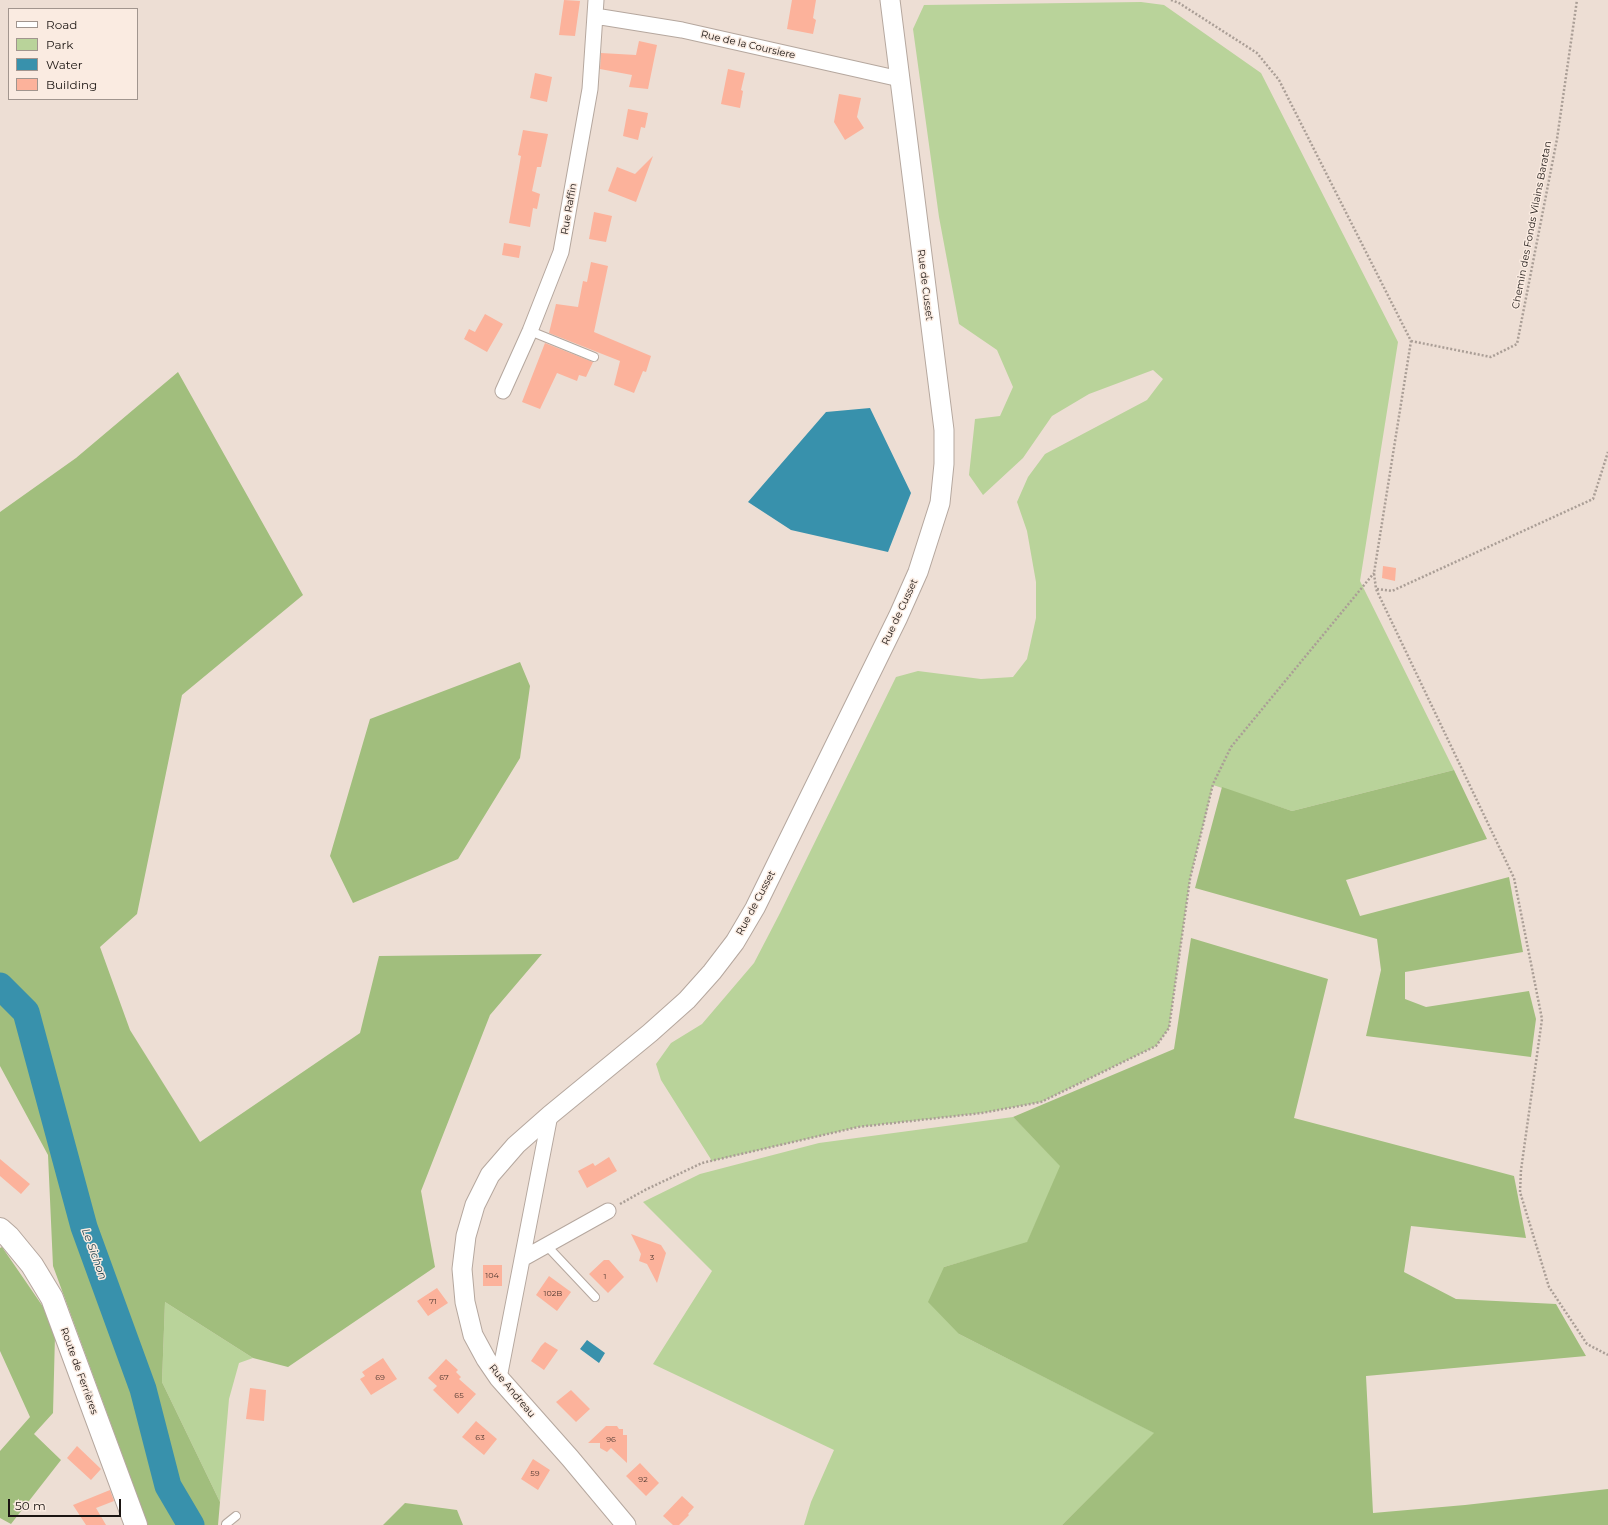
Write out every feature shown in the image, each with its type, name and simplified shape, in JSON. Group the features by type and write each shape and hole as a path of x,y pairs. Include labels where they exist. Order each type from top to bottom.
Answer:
{"main road":[{"name":"Route de Ferrières","path":"0,1229 9,1237 32,1265 52,1298 136,1525"}],"street":[{"name":"Rue Raffin","path":"503,391 530,331 561,252 590,89 596,0"},
{"name":"Rue de Cusset","path":"550,1115 650,1033 687,1000 712,972 735,942 759,901 898,617 918,572 930,536 940,503 944,464 944,430 890,0"},
{"name":"Rue de la Coursiere","path":"594,16 682,30 900,79"},
{"path":"499,1378 550,1115"},
{"name":"Rue Andreau","path":"550,1115 516,1145 490,1175 475,1206 466,1236 462,1269 465,1302 473,1335 486,1359 499,1378 570,1458 626,1525"},
{"path":"522,1259 608,1211"}],"lane":[{"path":"530,331 594,356"},
{"path":"547,1246 596,1297"},
{"path":"226,1525 236,1516"}],"path":[{"path":"1171,0 1179,3 1257,53 1279,80 1411,341 1374,573 1376,589 1514,878 1542,1020 1521,1170 1520,1192 1549,1287 1587,1344 1608,1355"},
{"name":"Chemin des Fonds Vilains Baratan","path":"1411,341 1491,357 1517,344 1557,139 1577,0"},
{"path":"1376,589 1392,591 1593,499 1608,452"},
{"path":"608,1211 645,1190 702,1163 858,1127 982,1113 1041,1102 1156,1046 1169,1028 1190,879 1213,784 1231,747 1374,573"}],"green space":[{"path":"1141,2 1164,5 1261,73 1398,342 1360,581 1454,770 1292,811 1213,785 1190,879 1169,1028 1156,1046 1041,1102 982,1113 858,1127 712,1161 661,1080 656,1064 671,1043 702,1024 754,963 896,677 918,671 981,679 1013,677 1027,659 1036,618 1036,582 1027,531 1017,502 1028,477 1045,454 1147,400 1163,379 1153,370 1089,394 1052,416 1023,458 983,495 969,475 975,419 1000,416 1013,387 997,350 959,324 939,217 913,29 924,5"},
{"path":"178,372 303,595 182,695 137,914 100,947 130,1030 200,1142 360,1033 379,956 542,954 490,1015 421,1191 435,1267 288,1367 253,1358 165,1302 162,1382 220,1502 218,1525 148,1525 53,1266 48,1155 0,1066 0,512 76,458"},
{"path":"520,662 530,686 520,758 458,859 353,903 330,856 370,719"},
{"path":"1454,770 1487,839 1346,880 1360,916 1509,877 1523,952 1405,972 1405,999 1426,1007 1529,991 1536,1019 1531,1057 1366,1036 1381,970 1377,939 1195,888 1222,787 1292,811"},
{"path":"1191,938 1328,979 1294,1118 1514,1176 1526,1238 1411,1226 1404,1272 1456,1299 1556,1304 1586,1356 1366,1376 1373,1513 1465,1505 1608,1489 1608,1525 1062,1525 1154,1433 959,1334 928,1302 944,1267 1027,1242 1060,1166 1013,1117 1174,1049"},
{"path":"1013,1117 1061,1166 1027,1243 944,1267 959,1334 1155,1433 1062,1525 804,1525 811,1502 834,1450 653,1364 712,1271 643,1202 700,1174 819,1143"},
{"path":"2,1247 48,1314 55,1335 53,1413 34,1434 61,1460 11,1524 0,1518 0,1451 30,1417 0,1351 0,1248"},
{"path":"165,1302 253,1358 239,1363 229,1399 220,1502 162,1382"},
{"path":"405,1503 457,1510 463,1525 383,1525"}],"water":[{"path":"870,408 911,493 888,552 791,530 748,502 826,412"},
{"path":"587,1340 605,1353 599,1363 580,1349"}],"building":[{"path":"564,0 580,1 575,36 559,35"},
{"path":"792,0 816,0 813,18 816,20 813,34 787,29"},
{"path":"639,41 657,45 648,89 629,87 632,75 600,69 601,53 636,55"},
{"path":"728,69 745,73 741,90 743,91 740,108 721,104"},
{"path":"535,73 552,77 547,102 530,98"},
{"path":"839,94 861,98 857,117 864,128 845,140 834,122"},
{"path":"628,109 648,113 645,128 641,127 638,140 623,136"},
{"path":"523,130 548,134 541,167 537,167 532,191 540,194 537,209 533,208 530,227 509,223 521,156 518,155"},
{"path":"653,156 636,202 608,191 617,167 635,174"},
{"path":"594,212 612,216 606,242 589,239"},
{"path":"504,243 521,246 519,258 502,255"},
{"path":"591,262 608,266 594,332 651,356 646,372 643,371 634,393 614,385 620,361 549,333 556,304 578,307 583,281 587,282"},
{"path":"485,314 503,324 487,352 464,339 469,329 475,332"},
{"path":"545,343 593,362 586,377 579,375 577,381 557,373 540,409 522,402"},
{"path":"1383,566 1396,568 1395,581 1382,578"},
{"path":"609,1157 617,1171 587,1188 578,1171 593,1163 595,1166"},
{"path":"0,1159 30,1184 21,1194 0,1176"},
{"path":"631,1234 661,1245 666,1253 657,1283 647,1264 639,1261 641,1254"},
{"path":"604,1260 609,1260 624,1277 608,1293 589,1274"},
{"path":"483,1265 502,1265 502,1286 483,1286"},
{"path":"549,1276 571,1292 557,1311 536,1295"},
{"path":"437,1288 448,1303 428,1316 417,1301"},
{"path":"545,1342 558,1350 544,1370 531,1361"},
{"path":"383,1358 397,1379 371,1395 360,1379 365,1376 362,1372"},
{"path":"446,1359 458,1370 456,1372 461,1377 459,1379 476,1394 458,1414 433,1390 437,1386 428,1378"},
{"path":"250,1388 266,1390 264,1421 246,1419"},
{"path":"571,1390 590,1409 576,1422 556,1402"},
{"path":"476,1421 497,1439 484,1455 462,1437"},
{"path":"606,1426 617,1426 619,1429 623,1429 623,1435 627,1435 627,1463 611,1448 607,1452 600,1448 600,1443 588,1443"},
{"path":"77,1446 101,1469 91,1480 67,1458"},
{"path":"533,1459 550,1470 538,1490 521,1479"},
{"path":"640,1463 659,1483 646,1496 626,1476"},
{"path":"110,1490 114,1501 96,1508 106,1525 86,1525 73,1505"},
{"path":"682,1496 694,1507 688,1514 689,1515 679,1525 673,1525 663,1516"}],"waterway":[{"name":"Le Sichon","path":"0,986 26,1012 84,1227 143,1389 168,1486 191,1525"}]}
